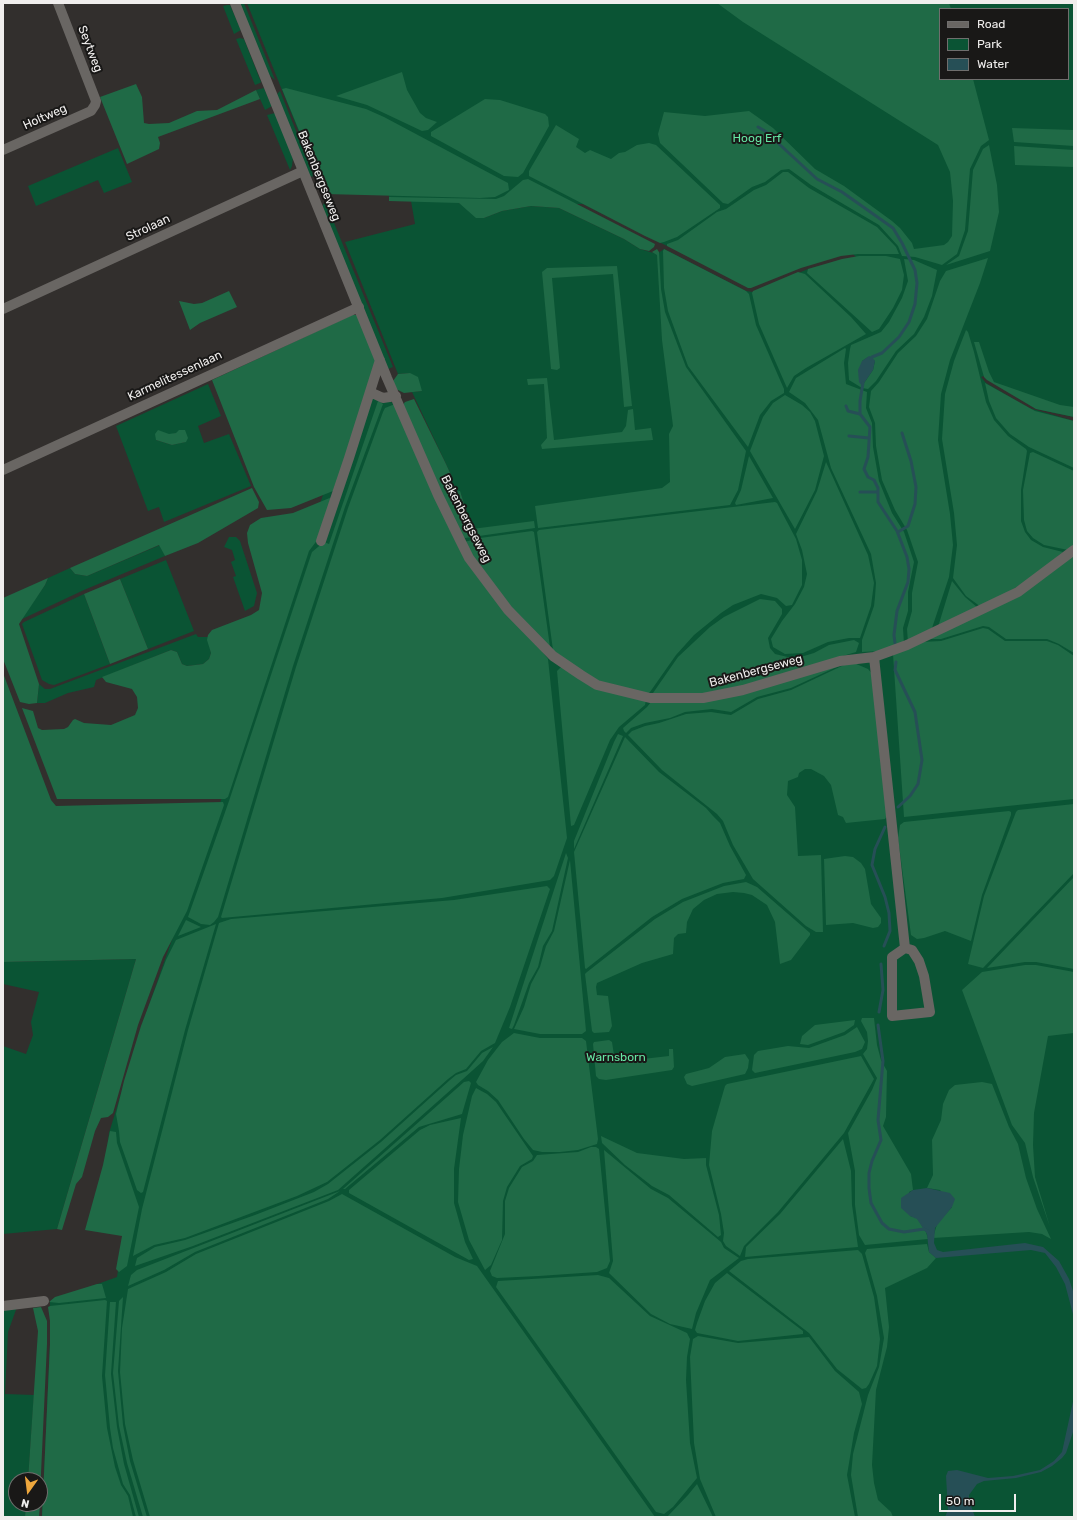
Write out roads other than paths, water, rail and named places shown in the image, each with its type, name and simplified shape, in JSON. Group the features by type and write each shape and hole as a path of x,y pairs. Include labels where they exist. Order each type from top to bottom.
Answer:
{"street":[{"name":"Seytweg","path":"58,3 96,101 95,105"},
{"name":"Bakenbergseweg","path":"235,3 380,360 438,495 469,558 508,610 553,656 597,685 650,698 703,698 743,690 840,661 874,657 907,646 997,604 1018,592 1074,550"},
{"name":"Holtweg","path":"3,150 91,111 95,105"},
{"name":"Strolaan","path":"3,309 303,171"},
{"name":"Karmelitessenlaan","path":"3,470 359,307"},
{"path":"321,541 380,360"},
{"path":"370,392 383,398 396,396"},
{"path":"874,657 905,948"},
{"path":"905,948 912,950 924,976 930,1012 892,1016 892,957 905,948"},
{"path":"3,1306 44,1301"}],"water":[{"path":"869,356 875,361 873,370 862,386 859,382 858,370 862,361"},
{"path":"927,1188 950,1193 955,1199 952,1207 935,1228 934,1243 937,1250 943,1252 1025,1243 1043,1247 1059,1261 1069,1279 1074,1294 1074,1318 1065,1284 1056,1267 1045,1253 1031,1250 936,1258 929,1252 927,1234 917,1219 910,1216 901,1208 901,1198 913,1190"},
{"path":"1074,1397 1074,1429 1066,1453 1062,1458 1041,1472 1016,1478 984,1481 977,1484 969,1495 969,1500 975,1517 945,1517 948,1510 946,1476 948,1471 957,1470 988,1478 1013,1476 1040,1470 1054,1461 1062,1452"}],"waterway":[{"path":"758,127 765,131 817,179 842,192 893,228 902,243 915,270 917,283 915,304 909,322 899,337 882,353 872,357 871,359"},
{"path":"863,383 860,401 860,414 870,427 868,457 864,469 868,477 874,480 878,488 878,502 897,531 907,557 909,569 908,582 897,611 894,635 895,643"},
{"path":"846,406 848,411 860,414"},
{"path":"898,532 908,526 915,504 916,487 911,461 902,433"},
{"path":"849,436 869,438"},
{"path":"860,492 878,492"},
{"path":"896,662 895,670 915,712 922,760 918,784 910,796 898,807"},
{"path":"884,946 890,931 889,913 885,897 872,865 875,849 885,827"},
{"path":"879,1012 883,990 881,964"},
{"path":"878,1025 883,1061 878,1120 881,1140 872,1161 869,1173 871,1203 882,1223 889,1229 904,1232 924,1229 928,1231"}],"park label":[{"name":"Hoog Erf","path":"757,139"},
{"name":"Warnsborn","path":"616,1058"}]}
